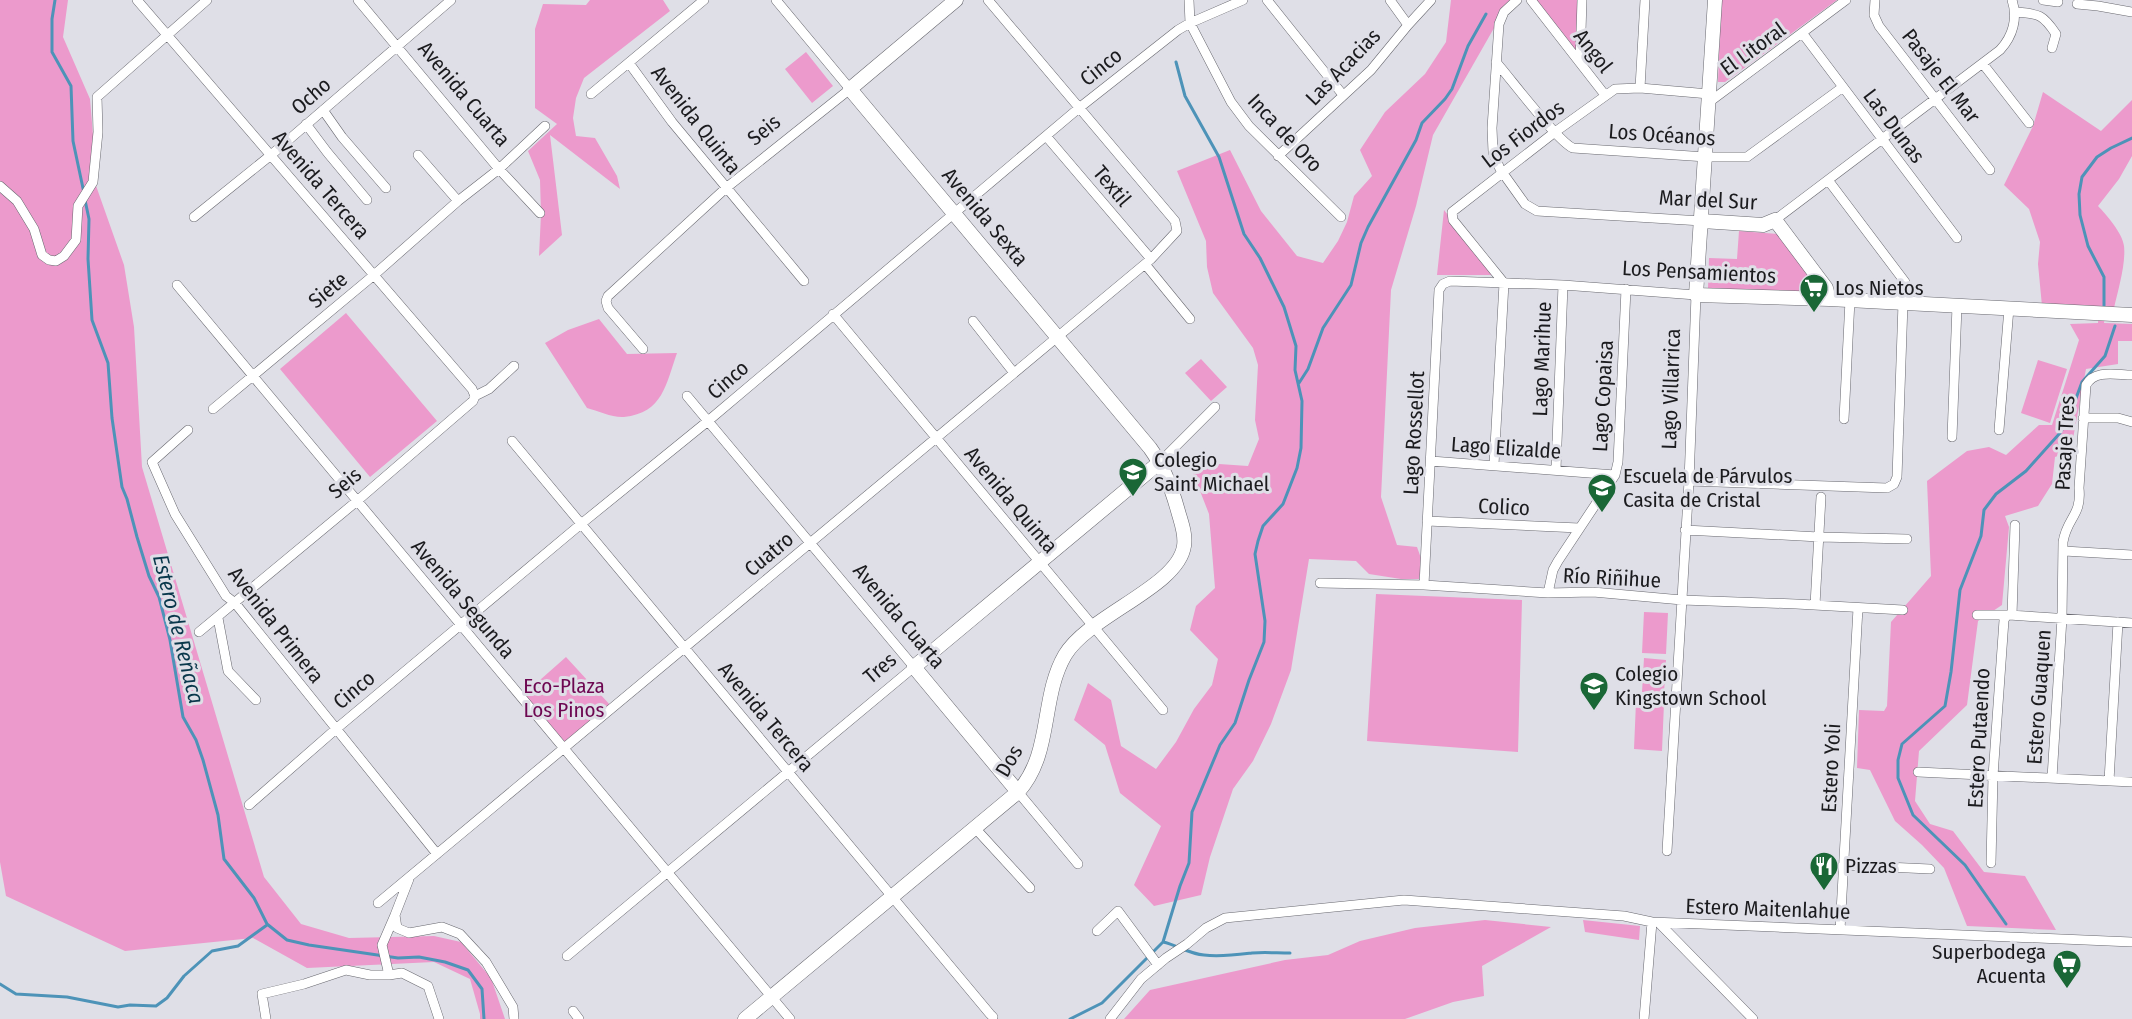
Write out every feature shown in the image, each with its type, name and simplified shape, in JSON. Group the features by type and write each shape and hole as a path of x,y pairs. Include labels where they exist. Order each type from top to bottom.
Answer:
{"street":[{"name":"Avenida Tercera","path":"137,0 472,389 475,396"},
{"path":"0,186 17,201 34,229 42,255 49,260 56,261 64,256 76,240 78,206 93,182 98,132 97,97 207,0"},
{"name":"Avenida Cuarta","path":"358,0 499,169 540,213"},
{"name":"Ocho","path":"194,217 271,155 451,0"},
{"path":"591,94 704,0"},
{"name":"Avenida Sexta","path":"776,0 1118,408 1160,462"},
{"name":"Seis","path":"643,349 608,308 606,301 608,296 726,188 850,89 956,0"},
{"path":"988,0 1079,108"},
{"name":"Inca de Oro","path":"1189,0 1190,23 1231,102 1249,126 1341,217"},
{"name":"Cinco","path":"249,805 461,624 708,421 1079,108 1160,43 1190,23 1243,0"},
{"path":"1267,0 1343,95"},
{"path":"1390,0 1408,25"},
{"name":"Las Acacias","path":"1278,156 1371,70 1431,0"},
{"name":"Mar del Sur","path":"1517,0 1500,18 1492,128 1493,152 1497,165 1525,204 1537,212 1763,225 1775,220 1983,64 2007,41 2013,27 2015,12 2012,0"},
{"name":"Angol","path":"1531,0 1605,95"},
{"path":"1580,62 1582,0"},
{"path":"1640,88 1646,0"},
{"name":"Lago Villarrica","path":"1667,851 1714,0"},
{"name":"El Litoral","path":"1708,99 1803,34 1846,0"},
{"name":"Pasaje El Mar","path":"1875,0 1874,15 1879,26 1990,170"},
{"path":"2043,0 2058,2"},
{"path":"2077,4 2132,12"},
{"path":"2015,12 2039,14 2045,19 2056,34 2052,48"},
{"name":"Las Dunas","path":"1803,34 1958,238"},
{"name":"Los Océanos","path":"1496,62 1555,132 1566,144 1574,148 1741,158 1752,154 1842,87"},
{"name":"Avenida Quinta","path":"629,63 672,122 804,281"},
{"path":"1983,64 2029,123"},
{"name":"Los Fiordos","path":"1504,283 1453,220 1451,215 1454,209 1615,88 1640,88 1708,99"},
{"name":"Cuatro","path":"378,903 1148,262 1174,234 1178,228 1175,221 1079,108"},
{"path":"322,110 386,188"},
{"path":"306,124 368,200"},
{"name":"Siete","path":"213,409 374,275 458,201 499,169 545,126"},
{"name":"Textil","path":"1046,136 1148,262 1190,319"},
{"path":"418,155 458,201"},
{"path":"1828,180 1905,282"},
{"path":"1775,220 1826,288 1829,299"},
{"name":"Los Pensamientos","path":"1443,284 1450,281 1563,285 1696,295 1829,299 2132,315"},
{"path":"1494,465 1504,283"},
{"name":"Lago Rossellot","path":"1424,585 1439,290 1443,284"},
{"name":"Avenida Segunda","path":"177,285 790,1019"},
{"name":"Lago Marihue","path":"1556,469 1563,285"},
{"name":"Lago Copaisa","path":"1548,593 1553,570 1615,475 1618,462 1626,289"},
{"path":"1844,419 1850,300"},
{"path":"1689,482 1887,488 1894,484 1897,477 1903,303"},
{"path":"1952,437 1957,306"},
{"path":"1999,430 2009,308"},
{"name":"Avenida Quinta","path":"833,314 1163,710"},
{"path":"973,321 1014,373"},
{"name":"Seis","path":"200,632 357,501 473,401 475,396 489,389 514,366"},
{"name":"Pasaje Tres","path":"2062,618 2065,531 2079,508 2080,502 2086,385 2093,376 2100,374 2132,375"},
{"name":"Avenida Cuarta","path":"687,396 1078,864"},
{"name":"Tres","path":"567,956 1160,462 1215,406"},
{"path":"2083,418 2118,418 2132,422"},
{"name":"Avenida Primera","path":"189,430 152,462 175,514 226,596 235,603 437,854"},
{"name":"Avenida Tercera","path":"512,441 992,1018"},
{"name":"Lago Elizalde","path":"1431,461 1615,475"},
{"name":"Dos","path":"745,1019 1018,792 1031,775 1039,757 1055,681 1061,664 1071,647 1093,626 1172,570 1182,554 1184,532 1160,462"},
{"path":"1815,605 1821,497"},
{"name":"Colico","path":"1427,521 1579,528"},
{"name":"Estero Putaendo","path":"1992,863 1993,776 2004,620 2009,615 2015,525"},
{"path":"1685,530 1906,539"},
{"path":"2064,551 2132,555"},
{"name":"Río Riñihue","path":"1320,583 1424,585 1548,593 1593,592 1682,600 1903,610"},
{"name":"Estero Yoli","path":"1840,930 1858,608"},
{"path":"1977,615 2132,623"},
{"path":"218,618 228,671 256,700"},
{"name":"Estero Guaquen","path":"2052,778 2062,618"},
{"path":"2109,781 2118,622"},
{"path":"1918,772 2132,782"},
{"path":"975,828 1030,888"},
{"path":"1844,865 1930,869"},
{"path":"389,975 382,945 410,876"},
{"name":"Estero Maitenlahue","path":"1110,1019 1141,979 1206,928 1226,918 1404,900 1624,916 1656,922 2132,942"},
{"path":"1097,931 1118,911 1158,965"},
{"path":"395,915 397,928 409,933 442,927 460,934 486,962 513,1007 514,1019"},
{"path":"1644,1019 1656,922"},
{"path":"1656,922 1753,1019"},
{"path":"266,1019 262,993 304,984 346,970 370,975 402,973 428,986 439,1019"}],"green space":[{"path":"0,0 68,0 63,37 90,99 94,180 124,265 134,327 142,467 264,877 301,924 349,938 434,936 461,942 491,978 505,1019 480,1019 470,979 434,962 307,968 253,938 125,951 6,896 0,862"},
{"path":"590,0 663,0 670,11 584,78 576,98 573,118 576,136 595,138 617,176 620,189 550,135 562,235 539,256 540,180 528,151 557,124 535,108 535,29 543,4 586,5"},
{"path":"1451,0 1510,0 1433,135 1416,206 1391,290 1381,497 1397,545 1417,547 1422,561 1419,579 1369,574 1356,561 1309,559 1291,670 1271,724 1253,761 1233,789 1210,857 1201,895 1154,906 1134,885 1161,826 1120,793 1105,745 1074,720 1088,683 1111,700 1121,746 1156,769 1176,742 1194,709 1212,685 1218,659 1190,630 1196,606 1215,588 1209,514 1193,473 1219,464 1248,466 1259,439 1255,420 1258,365 1253,348 1213,293 1207,267 1206,241 1177,171 1230,150 1261,211 1297,256 1323,263 1338,241 1347,222 1354,196 1372,176 1360,150 1385,112 1425,74 1446,42"},
{"path":"1535,0 1578,0 1576,51"},
{"path":"1721,0 1837,0 1725,82 1718,82"},
{"path":"806,52 833,86 812,103 785,69"},
{"path":"2043,92 2101,131 2132,100 2132,156 2119,179 2098,206 2117,230 2124,246 2123,269 2114,308 2106,308 2104,323 2132,324 2132,341 2118,341 2118,364 2086,369 2072,444 2068,452 2055,457 2052,484 2038,506 2005,516 2009,527 2002,605 1978,621 1967,705 1919,751 1915,801 1930,824 1953,831 1984,872 2025,876 2056,930 1967,926 1944,868 1895,821 1870,770 1857,768 1859,710 1884,711 1887,706 1891,622 1931,576 1927,481 1967,451 1989,447 2006,455 2039,425 2052,425 2079,340 2070,324 2098,323 2099,308 2042,306 2038,264 2040,242 2029,209 2004,185 2033,126"},
{"path":"1444,210 1495,275 1437,275"},
{"path":"1739,231 1778,234 1822,294 1708,288 1709,258 1737,259"},
{"path":"346,313 437,421 370,477 280,369"},
{"path":"599,319 627,354 677,353 666,386 655,403 647,410 620,417 587,408 545,343 568,330"},
{"path":"1201,359 1227,387 1211,401 1185,373"},
{"path":"2038,360 2067,369 2050,423 2021,413"},
{"path":"1376,594 1522,600 1518,752 1367,741"},
{"path":"1644,612 1668,613 1666,654 1642,653"},
{"name":"Eco-Plaza Los Pinos","path":"566,657 611,706 564,745 523,695"},
{"path":"1644,658 1666,660 1664,693 1642,692"},
{"path":"1636,702 1664,703 1662,751 1634,749"},
{"path":"1485,920 1551,927 1482,966 1484,996 1453,1002 1405,1019 1124,1019 1150,990 1285,960 1328,955 1360,941 1415,928"},
{"path":"1583,920 1640,926 1639,940 1585,932"}],"waterway":[{"name":"Estero de Reñaca","path":"55,0 52,19 52,52 71,86 73,141 84,193"},
{"path":"1299,383 1308,369 1323,328 1351,285 1361,243 1368,227 1416,140 1422,123 1452,89 1468,46 1486,14"},
{"path":"1070,1019 1102,1003 1163,942 1189,863 1192,812 1220,745 1235,723 1264,642 1265,621 1255,554 1263,526 1283,504 1297,468 1301,448 1302,401 1295,370 1296,346 1284,307 1260,258 1244,234 1219,157 1185,96 1176,62"},
{"path":"2104,306 2104,277 2088,246 2080,215 2079,194 2082,177 2097,157 2132,138"},
{"name":"Estero de Reñaca","path":"85,200 89,219 88,259 92,320 108,363 112,418 122,487 149,576 159,597 170,640 183,717 196,740 203,760 218,815 224,859 254,898 267,924 287,940 398,958 419,957 445,962 468,970 482,989 484,1019"},
{"path":"2006,924 1965,865 1913,815 1898,778 1898,760 1902,744 1945,706 1960,590 1981,536 1984,510 1996,494 2026,471 2060,433 2068,420 2082,382 2105,356 2115,326"},
{"path":"0,984 16,994 67,997 118,1007 156,1006 167,998 184,976 212,951 238,946 267,925"},
{"path":"1163,942 1193,953 1210,956 1290,953"}],"place":[{"name":"Los Nietos","path":"1814,314"},
{"name":"Colegio Saint Michael","path":"1133,498"},
{"name":"Escuela de Párvulos Casita de Cristal","path":"1602,514"},
{"name":"Colegio Kingstown School","path":"1594,712"},
{"name":"Pizzas","path":"1824,892"},
{"name":"Superbodega Acuenta","path":"2067,990"}]}
